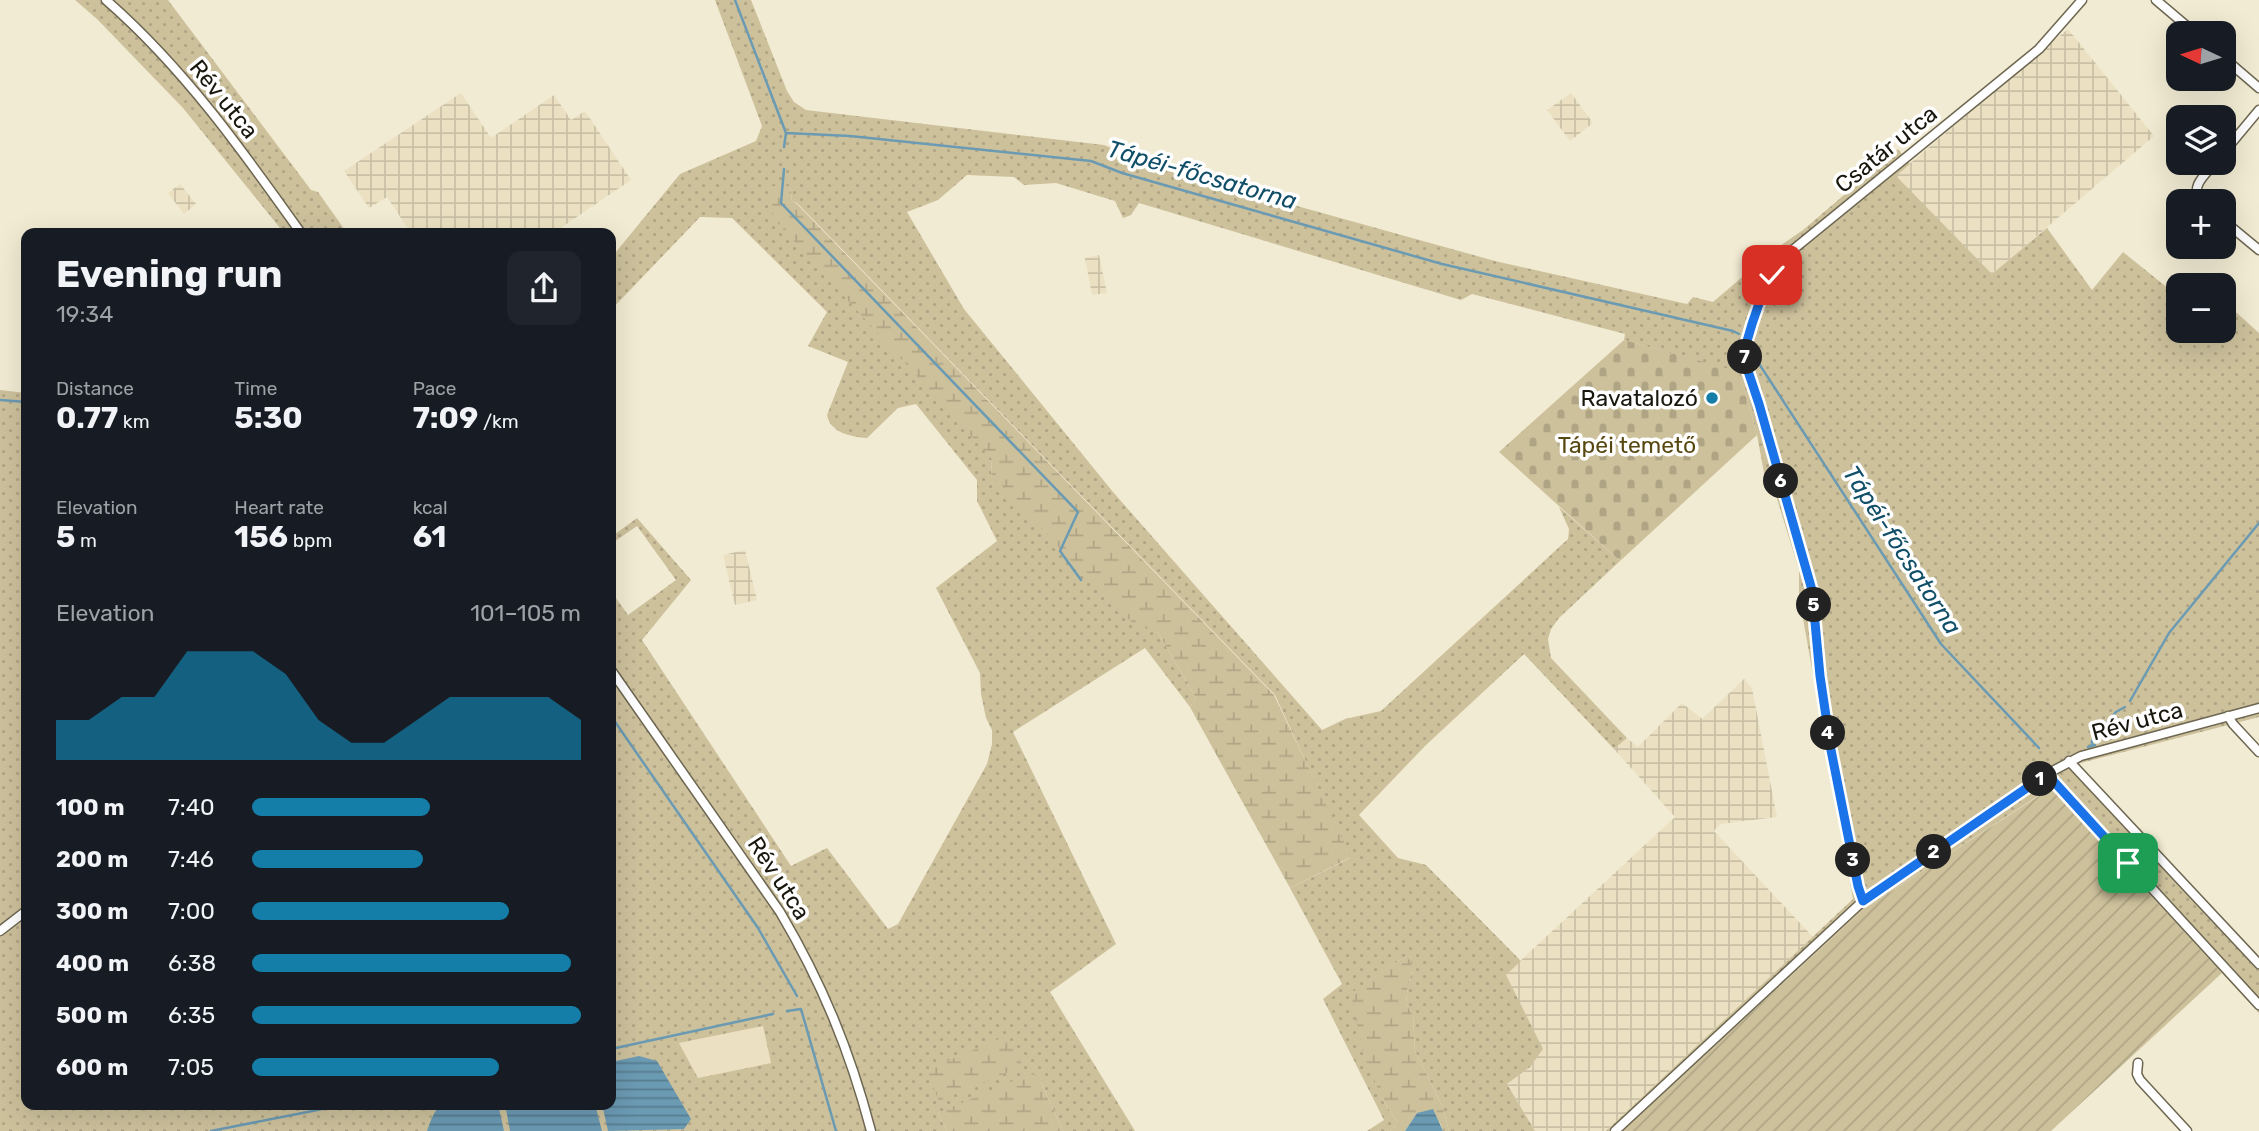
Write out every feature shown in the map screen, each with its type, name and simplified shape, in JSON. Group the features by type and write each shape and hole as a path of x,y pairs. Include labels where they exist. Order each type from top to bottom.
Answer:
{"street":[{"name":"Rév utca","path":"106,0 162,54 216,116 297,228"},
{"name":"Csatár utca","path":"1863,901 1831,750 1820,676 1812,590 1759,404 1746,369 1745,348 1763,292 1784,257 2039,49 2082,0"},
{"path":"2156,0 2181,21"},
{"path":"2236,68 2259,88"},
{"path":"2236,138 2259,110"},
{"path":"2236,231 2259,250"},
{"name":"Rév utca","path":"616,677 748,866 804,953 844,1042 871,1131"},
{"name":"Rév utca","path":"1615,1131 1863,901 2047,774 2081,756 2259,708"},
{"path":"2228,716 2259,752"},
{"path":"2069,761 2259,964"},
{"path":"2047,774 2259,1005"},
{"path":"0,931 21,915"},
{"path":"2138,1063 2137,1074 2140,1080 2187,1131"}],"shaded area":[{"path":"2068,29 2154,136 1992,274 1895,176"},
{"path":"461,93 491,138 554,95 571,120 585,111 631,180 562,228 408,228 387,197 369,208 344,171"},
{"path":"1571,93 1593,123 1570,141 1547,110"},
{"path":"180,184 196,204 184,214 168,193"},
{"path":"1099,255 1107,293 1092,295 1085,258"},
{"path":"745,550 757,600 735,605 723,555"},
{"path":"1744,679 1752,688 1777,817 1720,824 1714,831 1813,937 1606,1131 1535,1131 1507,1084 1530,1067 1505,975 1675,817 1614,749 1627,738 1638,747 1682,703 1702,719"},
{"path":"763,1026 771,1063 698,1078 679,1043"}],"green space":[{"path":"75,0 168,0 311,190 318,192 343,228 280,228 183,108 97,19"},
{"path":"715,0 751,0 787,91 794,102 806,110 1104,145 1156,167 1495,261 1687,304 1693,297 1713,302 1898,149 1910,164 1896,176 1992,274 2047,228 2092,290 2123,252 2166,287 2166,343 2236,343 2236,312 2259,333 2259,717 2077,764 2259,958 2259,1013 2050,788 1864,909 1622,1131 1606,1131 1853,899 1799,596 1799,570 1773,486 1767,489 1757,435 1740,373 1624,340 1625,334 1472,294 1461,300 1139,203 1131,215 1123,218 1115,201 1056,183 1024,185 1014,177 967,175 938,200 907,212 964,309 1113,492 1322,730 1345,719 1381,711 1568,539 1569,529 1559,507 1620,561 1559,618 1548,639 1551,658 1627,738 1614,749 1524,654 1425,746 1359,815 1398,858 1426,865 1521,961 1506,975 1543,1049 1530,1067 1507,1084 1535,1131 1449,1131 1443,1108 1415,1051 1413,1015 1406,1004 1412,971 1406,956 1352,993 1383,1100 1398,1123 1390,1131 1367,1131 1384,1120 1323,999 1342,984 1290,888 1350,858 1275,695 797,203 792,201 790,187 772,186 992,459 991,474 1157,631 1196,698 1190,707 1145,648 1013,732 1116,944 1050,992 1135,1131 1063,1131 1040,1080 938,1113 947,1131 0,1131 0,390 21,392 21,1110 616,1110 616,598 628,615 676,580 637,526 616,541 616,533 637,518 691,580 642,640 791,866 827,848 888,929 898,924 987,764 992,744 992,730 986,718 981,694 980,673 936,588 997,541 977,501 977,480 916,404 898,408 867,438 849,435 832,426 827,415 848,362 808,346 827,312 732,218 700,217 616,305 616,252 680,174 756,141 762,126","holes":["763,1026 771,1063 698,1078 679,1043"]},
{"path":"771,186 790,186 792,201 1274,695 1351,857 1290,888 1190,707 1196,698 1157,631 1137,627 1092,583 991,474 992,459 773,218"},
{"name":"Tápéi temető","path":"1624,340 1740,372 1757,435 1620,561 1499,452"},
{"path":"2051,788 2222,973 2051,1131 1622,1131 1864,909"},
{"path":"1406,956 1411,962 1412,971 1406,1004 1413,1015 1415,1051 1443,1108 1449,1131 1443,1131 1440,1123 1417,1113 1405,1131 1390,1131 1398,1123 1383,1100 1364,1058 1351,993"},
{"path":"1006,1036 1023,1066 939,1101 926,1070"},
{"path":"1029,1074 1036,1075 1040,1080 1063,1131 947,1131 938,1113"}],"water":[{"path":"639,1056 657,1061 691,1119 684,1129 608,1131 603,1110 616,1110 616,1061"},
{"path":"1433,1109 1443,1131 1405,1131 1417,1113"},
{"path":"499,1110 504,1131 427,1131 436,1111"},
{"path":"506,1110 597,1110 602,1131 510,1131"}],"waterway":[{"name":"Tápéi-főcsatorna","path":"735,0 786,133 784,147"},
{"name":"Tápéi-főcsatorna","path":"786,133 850,136 1091,161 1122,173 1442,264 1739,334"},
{"path":"784,169 781,203 1078,512 1060,551 1081,580"},
{"name":"Tápéi-főcsatorna","path":"1754,356 1941,644 2039,748"},
{"path":"0,400 21,402"},
{"path":"2130,701 2169,633 2259,523"},
{"path":"2092,746 2092,741 2116,712 2125,707"},
{"path":"616,723 758,928 797,996"},
{"path":"2088,747 2095,745"},
{"path":"787,1011 801,1009 836,1131"},
{"path":"616,1048 773,1014"},
{"path":"211,1131 318,1110"}],"place":[{"name":"Ravatalozó","path":"1712,398"}],"route":[{"path":"1772,275 1763,292 1745,348 1746,369 1759,404 1812,590 1815,636 1831,750 1863,901 2047,774 2128,863"}]}
